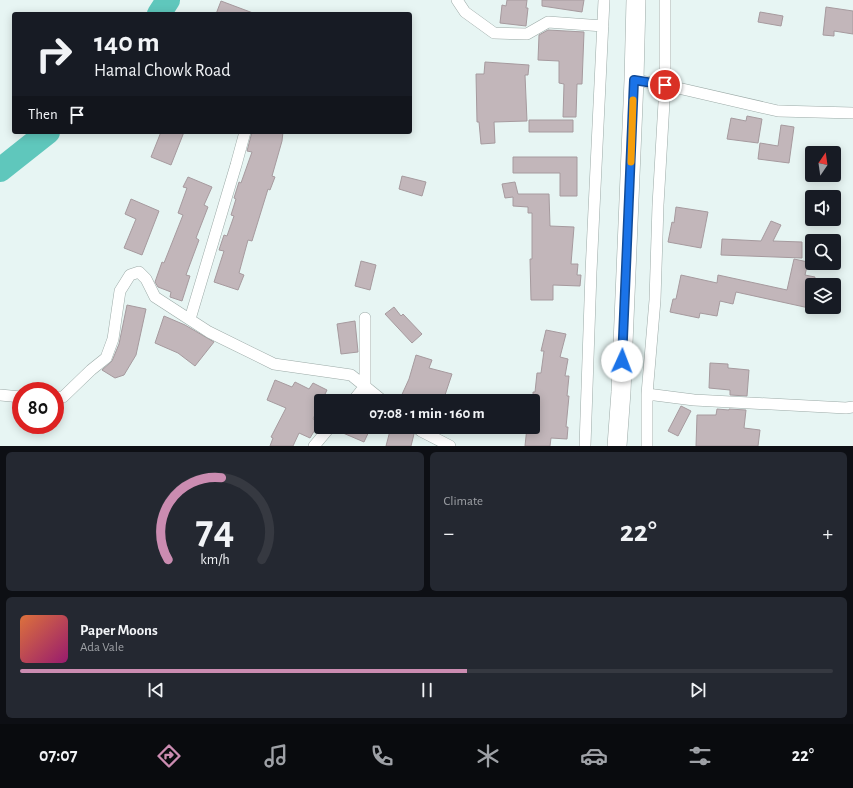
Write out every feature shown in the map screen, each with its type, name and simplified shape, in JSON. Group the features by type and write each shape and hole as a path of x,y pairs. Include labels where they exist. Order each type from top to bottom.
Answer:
{"highway":[{"path":"617,446 621,392 636,0"}],"street":[{"path":"457,0 465,12 494,33 527,34 548,22 603,26"},
{"path":"585,446 591,272 604,0"},
{"path":"647,446 647,394 655,300 658,205 665,85 665,0"},
{"path":"634,80 665,85 778,111 853,113"},
{"path":"190,320 244,134"},
{"path":"64,395 106,358 113,339 120,291 130,275 139,272 146,279 155,297 209,332 274,364 351,375 375,394"},
{"path":"359,394 365,386 365,318"},
{"path":"647,394 710,401 846,408 853,407"},
{"path":"0,395 12,396"},
{"path":"314,446 324,434"},
{"path":"427,434 450,446"}],"building":[{"path":"507,0 527,0 526,8 528,8 526,26 500,23 502,5 506,6"},
{"path":"542,0 584,0 582,12 542,6"},
{"path":"221,1 250,12 217,12"},
{"path":"826,7 853,11 853,34 834,31 834,36 823,35"},
{"path":"760,12 783,16 781,26 758,22"},
{"path":"548,30 584,32 582,84 577,84 576,117 563,117 564,84 559,83 559,61 538,60 539,35"},
{"path":"485,62 529,65 528,75 525,75 527,121 494,122 495,143 481,144 479,122 477,122 476,74 484,74"},
{"path":"747,116 762,119 758,143 727,139 731,118 746,121"},
{"path":"529,120 573,120 573,132 529,132"},
{"path":"781,125 794,127 789,163 758,159 760,143 778,146"},
{"path":"160,134 183,134 171,165 151,157"},
{"path":"251,134 283,134 272,176 275,177 270,190 268,189 252,241 248,240 239,273 244,275 238,290 214,282 224,251 219,250 224,235 227,236 234,216 231,215 236,199 234,198 252,152 247,151"},
{"path":"513,157 577,157 577,196 560,196 560,173 513,173"},
{"path":"402,176 426,182 422,196 399,189"},
{"path":"188,177 212,187 204,205 208,207 196,238 199,240 186,275 190,276 182,301 170,297 171,292 158,287 155,282 162,262 164,263 183,215 178,213 187,188 183,187"},
{"path":"515,182 518,194 549,194 550,226 574,227 571,264 578,264 577,275 581,275 580,286 553,285 553,300 531,300 530,259 532,259 532,213 528,213 528,207 513,206 513,197 505,198 502,184"},
{"path":"131,199 159,211 142,255 124,248 136,219 125,214"},
{"path":"676,207 708,212 701,248 668,242 672,222 674,223"},
{"path":"771,221 781,225 773,241 802,242 802,258 721,255 722,239 761,241"},
{"path":"794,259 805,261 805,275 815,277 805,278 805,307 736,292 733,304 720,301 717,316 700,313 699,318 670,312 673,299 676,299 681,275 717,283 718,275 787,290"},
{"path":"361,261 376,265 370,290 355,286"},
{"path":"127,305 146,309 136,355 124,375 115,378 102,370 112,361 119,344"},
{"path":"394,307 401,316 403,314 422,334 412,343 385,314"},
{"path":"164,316 185,325 214,342 195,366 178,353 155,343"},
{"path":"355,321 358,352 341,354 337,324"},
{"path":"546,330 566,334 560,357 568,359 565,376 569,376 566,427 568,427 567,439 551,438 550,446 525,446 526,434 540,434 540,394 533,394 533,392 535,392 537,373 541,373 544,351 541,351"},
{"path":"416,355 432,360 429,368 452,374 445,394 402,394 409,379"},
{"path":"710,363 728,364 728,368 749,370 747,396 730,395 730,390 709,388"},
{"path":"275,380 292,387 295,382 309,389 313,383 327,390 325,394 314,394 314,431 310,438 299,433 293,446 270,446 273,438 271,437 286,408 267,400"},
{"path":"681,406 691,411 678,436 668,431"},
{"path":"717,409 746,410 744,428 760,430 758,446 696,446 697,415 716,415"},
{"path":"345,434 368,434 364,442"},
{"path":"389,434 414,434 411,446 386,446"}],"waterway":[{"path":"160,12 168,0"},
{"path":"0,170 45,134"}],"slow traffic":[{"path":"631,162 633,100"}],"route":[{"path":"622,361 634,80 665,85"}]}
